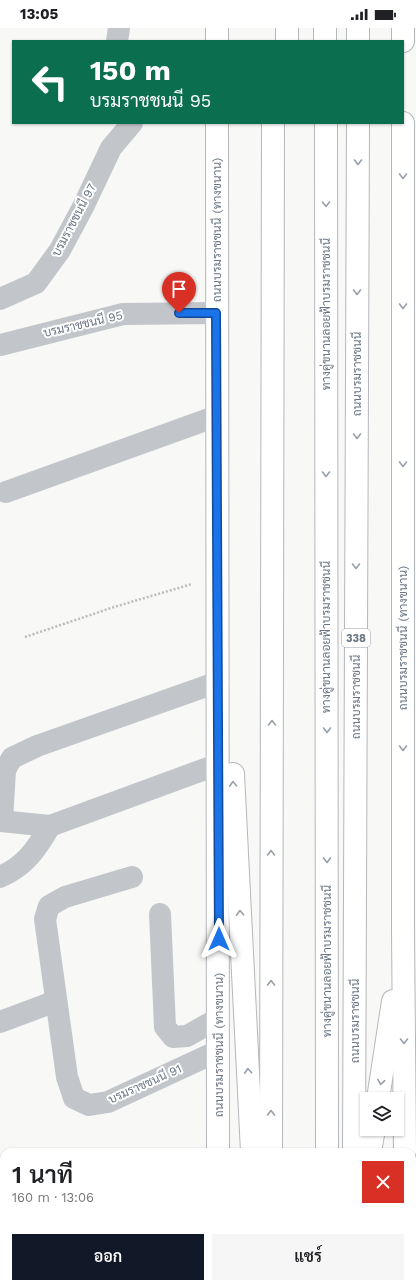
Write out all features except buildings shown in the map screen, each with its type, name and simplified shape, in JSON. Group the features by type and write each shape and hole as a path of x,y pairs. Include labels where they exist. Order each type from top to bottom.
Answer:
{"main road":[{"path":"217,28 217,40"},
{"path":"273,28 273,40"},
{"path":"287,28 287,40"},
{"path":"325,28 325,40"},
{"path":"358,28 358,40"},
{"path":"403,28 403,40"},
{"name":"ถนนบรมราชชนนี (ทางขนาน)","path":"217,124 216,313 219,764 218,1148"},
{"path":"271,1148 273,124"},
{"path":"286,1148 287,124"},
{"name":"ทางคู่ขนานลอยฟ้าบรมราชชนนี","path":"326,124 327,1148"},
{"name":"ถนนบรมราชชนนี","path":"354,1148 358,124"},
{"name":"ถนนบรมราชชนนี (ทางขนาน)","path":"403,124 409,431 409,714 403,932 410,1088 405,1148"},
{"path":"218,491 252,1148"},
{"path":"379,1092 403,932"},
{"path":"371,1148 373,1136"}],"street":[{"path":"117,40 119,28"},
{"name":"บรมราชชนนี 97","path":"0,299 36,283 66,238 111,148 131,124"},
{"name":"บรมราชชนนี 95","path":"0,345 123,314 216,313"},
{"path":"6,492 217,416"},
{"path":"218,682 38,746 12,758 5,770 1,821 50,826 219,764"},
{"path":"0,877 15,870 37,847 50,826"},
{"name":"บรมราชชนนี 91","path":"132,877 65,897 49,906 45,919 67,1078 74,1098 89,1105 108,1102 218,1051"},
{"path":"160,914 165,1027 173,1037 187,1036 219,1018"},
{"path":"0,1022 56,1000"}],"path":[{"path":"25,637 114,607 218,576"}],"route":[{"path":"179,313 216,313 218,476 219,939"}]}
